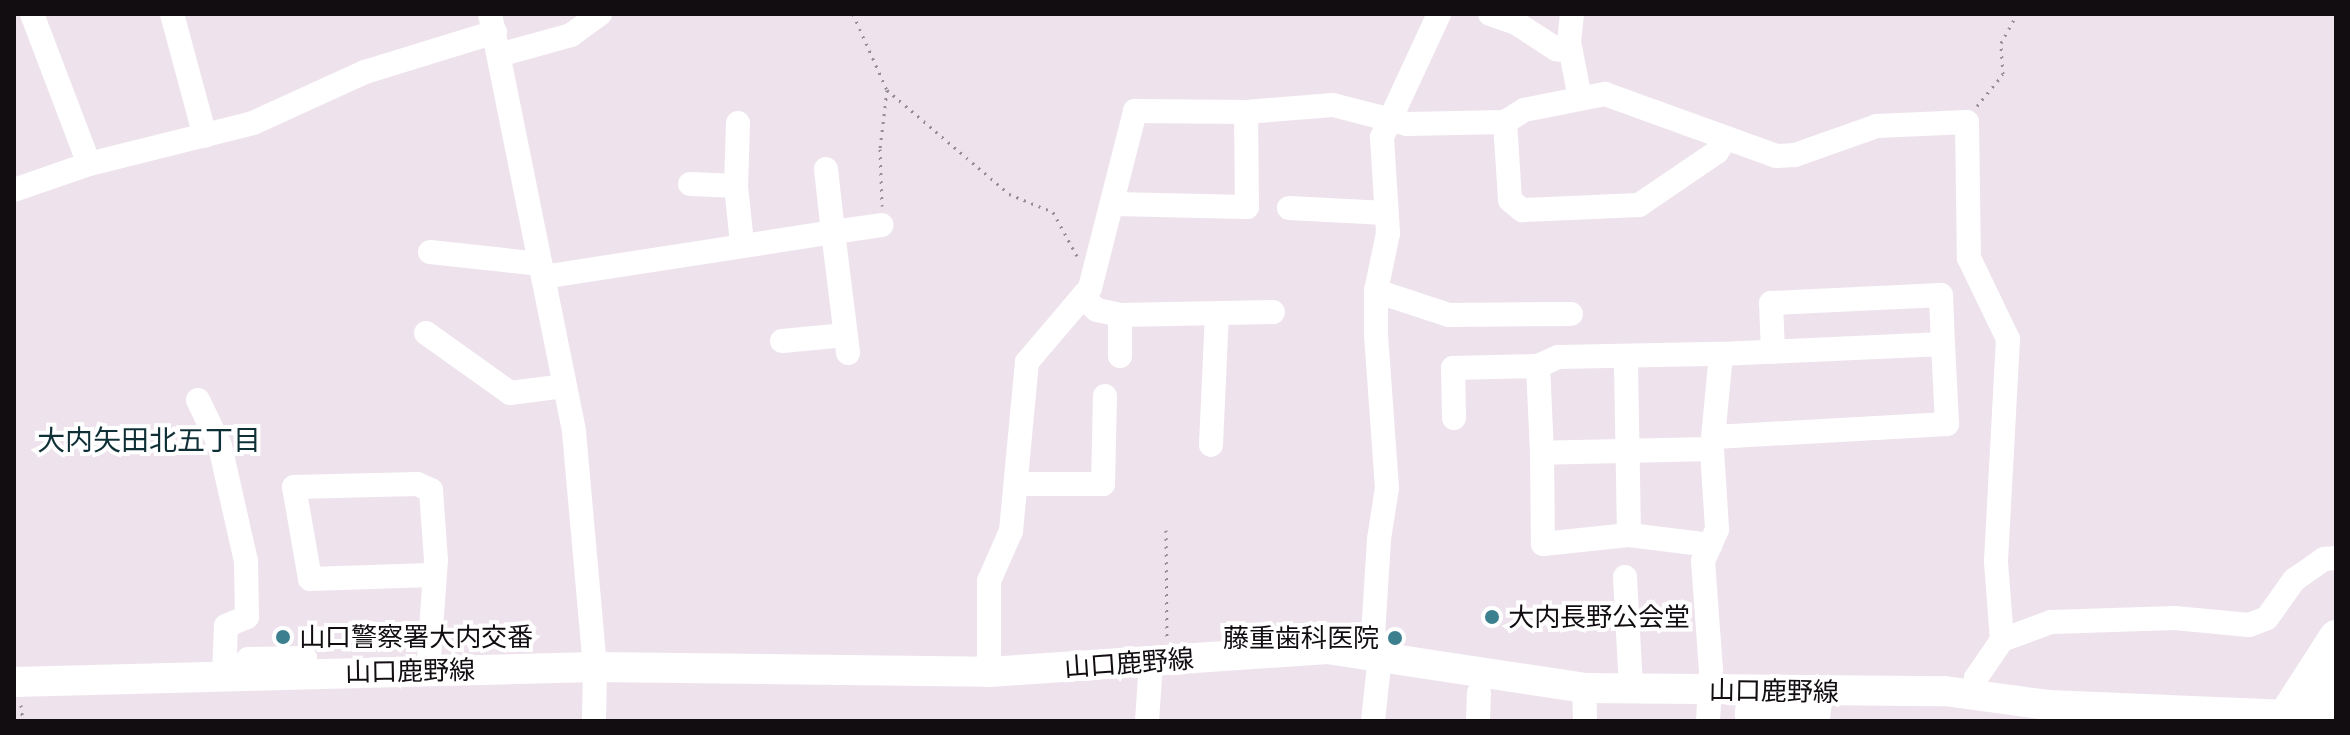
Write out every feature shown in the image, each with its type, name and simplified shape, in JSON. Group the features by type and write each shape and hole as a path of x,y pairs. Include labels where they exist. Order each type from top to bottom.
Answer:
{"highway":[{"path":"2307,718 2336,637"},
{"path":"2307,718 2336,686"}],"main road":[{"name":"山口鹿野線","path":"15,681 248,667 306,674 595,667 989,672 1327,649 1584,688 1975,696 2048,705 2307,718"}],"street":[{"path":"32,14 89,164"},
{"path":"172,14 205,136"},
{"path":"14,190 89,164 253,123 365,72 495,33 571,35 600,14"},
{"path":"1373,721 1380,655 1373,635 1387,488 1376,291 1388,257 1382,137 1387,120 1439,14"},
{"path":"1490,14 1516,23 1556,49 1571,51"},
{"path":"1572,14 1571,51 1580,98"},
{"path":"495,33 574,432 595,667 594,721"},
{"path":"989,672 989,581 1011,531 1027,362 1082,297 1101,256 1135,111 1246,112 1333,105 1387,120 1505,122 1524,110 1580,98 1616,97 1776,156 1795,155 1877,126 1967,122 1969,258 2008,339 1996,562 2002,640"},
{"path":"1246,112 1267,208"},
{"path":"1505,122 1510,200 1522,210 1639,205 1717,152 1725,139"},
{"path":"738,123 736,186 742,243"},
{"path":"782,341 847,344 826,169"},
{"path":"690,184 736,186"},
{"path":"1113,204 1386,213"},
{"path":"430,252 542,270 882,225"},
{"path":"1376,291 1449,315 1571,314"},
{"path":"1542,453 1626,452 1947,424 1941,295 1771,303 1773,352"},
{"path":"1082,297 1097,310 1120,315 1273,312"},
{"path":"1120,315 1120,356"},
{"path":"1211,445 1217,315"},
{"path":"426,333 510,393 564,386"},
{"path":"1454,418 1453,368 1538,366 1558,357 1721,354 1943,344"},
{"path":"1708,721 1703,561 1717,529 1713,443 1721,354"},
{"path":"1626,356 1629,535"},
{"path":"1538,366 1543,544 1629,535 1710,545"},
{"path":"1017,484 1103,484 1105,396"},
{"path":"198,400 220,446 246,561 247,617 226,626 248,667"},
{"path":"428,671 431,575 436,560 431,490 417,484 294,487 310,579 431,575"},
{"path":"1975,696 1976,678 2002,640 2051,622 2175,618 2249,625 2267,618 2294,580 2324,559 2336,558"},
{"path":"1625,577 1631,689"},
{"path":"1147,721 1158,662"},
{"path":"1584,688 1585,721"},
{"path":"1478,721 1479,693"}],"path":[{"path":"853,14 887,90 1009,194 1053,212 1077,256 1101,256"},
{"path":"1967,122 2003,74 2001,43 2017,14"},
{"path":"882,225 880,149 887,90"},
{"path":"1158,662 1169,616 1166,530"}],"place":[{"name":"大内長野公会堂","path":"1492,617"},
{"name":"山口警察署大内交番","path":"283,637"},
{"name":"藤重歯科医院","path":"1395,638"}],"district":[{"name":"大内矢田北五丁目","path":"149,439"}]}
